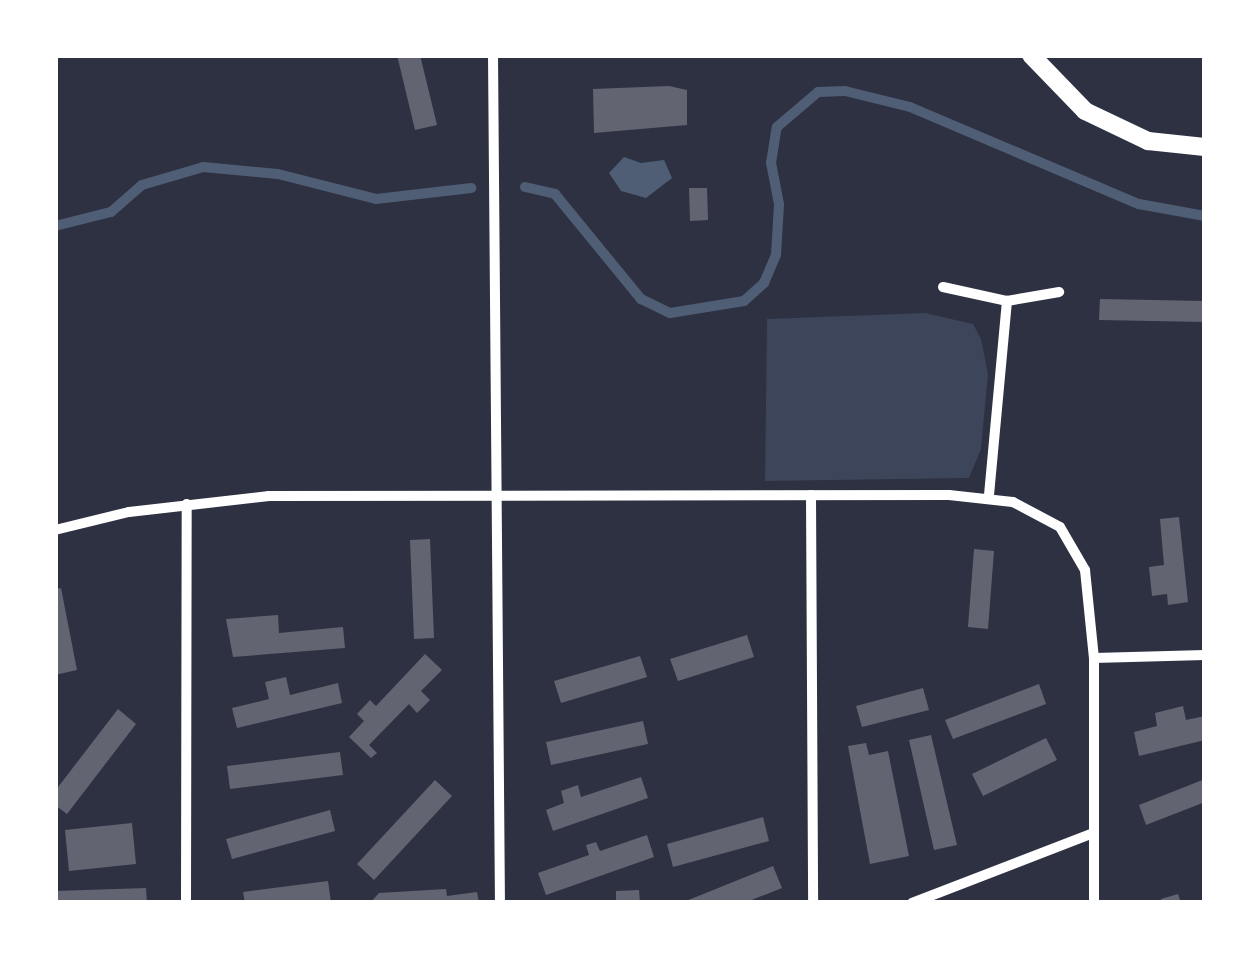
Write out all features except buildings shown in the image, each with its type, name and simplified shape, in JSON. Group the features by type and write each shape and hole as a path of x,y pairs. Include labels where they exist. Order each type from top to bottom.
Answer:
{"street":[{"path":"493,55 500,903"},
{"path":"1031,55 1084,111 1148,141 1205,147"},
{"path":"942,287 1007,301 1059,292"},
{"path":"988,496 1007,301"},
{"path":"811,495 813,903"},
{"path":"55,530 187,504 269,496 988,496 1040,512 1060,528 1084,570 1094,658 1094,903"},
{"path":"186,903 187,504"},
{"path":"1094,658 1205,655"},
{"path":"912,903 1093,833"}],"shaded area":[{"path":"624,157 641,163 664,160 672,178 646,198 621,191 609,173"},
{"path":"925,313 973,324 981,339 988,374 981,449 969,478 765,481 767,319"}],"waterway":[{"path":"525,187 555,194 641,299 670,313 744,301 764,283 776,255 779,204 771,163 777,127 818,92 845,91 910,107 1139,204 1205,216"},
{"path":"55,226 111,212 142,185 203,167 278,174 376,199 471,188"}]}
